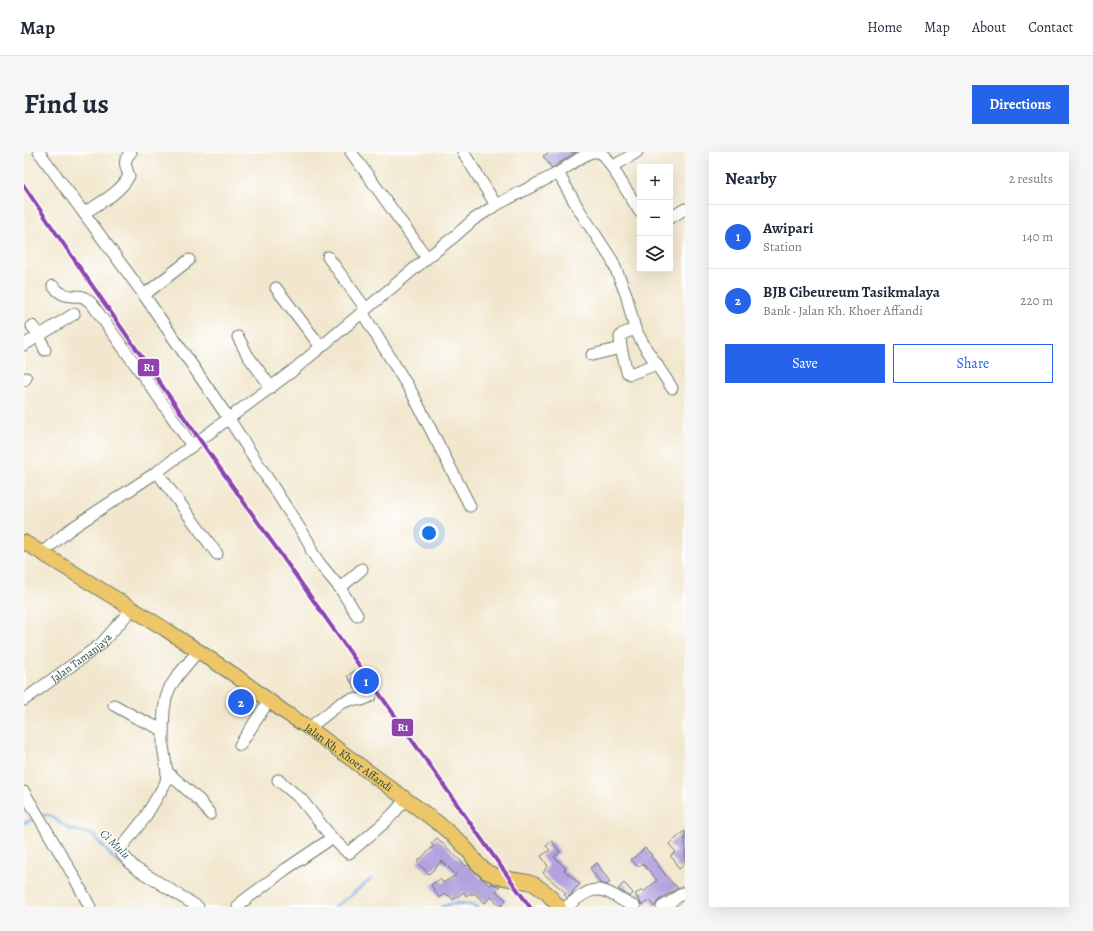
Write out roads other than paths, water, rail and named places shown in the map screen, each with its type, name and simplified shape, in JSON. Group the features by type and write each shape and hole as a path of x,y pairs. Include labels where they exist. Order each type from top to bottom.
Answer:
{"main road":[{"path":"24,542 132,609"},
{"name":"Jalan Kh. Khoer Affandi","path":"132,609 199,650 406,799 451,834 487,872 498,877 534,884 548,894 559,907"}],"street":[{"path":"39,152 144,294 226,421 308,542 312,552 340,588 357,614"},
{"path":"84,213 114,193 126,181 129,176 125,162 126,158 131,152"},
{"path":"351,152 427,258"},
{"path":"463,152 496,205"},
{"path":"42,553 69,530 157,472 271,387 473,220 496,205 558,173 582,154 598,152 605,156 637,207"},
{"path":"612,167 637,152"},
{"path":"558,173 578,208 612,260 626,294 635,329 672,388"},
{"path":"673,216 685,209"},
{"path":"328,257 364,310 412,393 470,506"},
{"path":"144,294 190,260"},
{"path":"53,286 60,293 72,296 82,296 92,304 194,444"},
{"path":"276,288 321,347"},
{"path":"24,345 36,331 74,314"},
{"path":"635,329 621,336 621,348 627,371 630,374 657,364"},
{"path":"36,331 45,350"},
{"path":"238,337 248,356 271,387"},
{"path":"592,355 621,348"},
{"path":"157,472 217,554"},
{"path":"340,588 362,569"},
{"name":"Jalan Tamanjaya","path":"24,700 101,644 132,609"},
{"path":"198,907 136,868 122,854 120,847 147,815 166,782 167,772 162,730 166,698 170,687 199,650"},
{"path":"309,728 340,703 362,700 371,696"},
{"path":"240,745 269,700"},
{"path":"114,704 135,717 162,730"},
{"path":"167,772 200,801 210,814"},
{"path":"278,780 301,800 332,838 346,852 349,853 384,823 406,799"},
{"path":"24,792 72,873 90,907"},
{"path":"238,907 242,902 286,869 332,838"},
{"path":"566,907 588,891 594,889 607,891 635,907"},
{"path":"662,907 683,893"}],"waterway":[{"name":"Ci Mulu","path":"41,815 49,815 70,829 93,835 114,859 132,872"},
{"name":"Ci Mulu","path":"24,823 36,818"},
{"path":"334,907 371,879"},
{"name":"Ci Mulu","path":"441,907 459,903 477,907"}],"place":[{"name":"Awipari","path":"366,681"},
{"name":"BJB Cibeureum Tasikmalaya","path":"241,702"}]}
